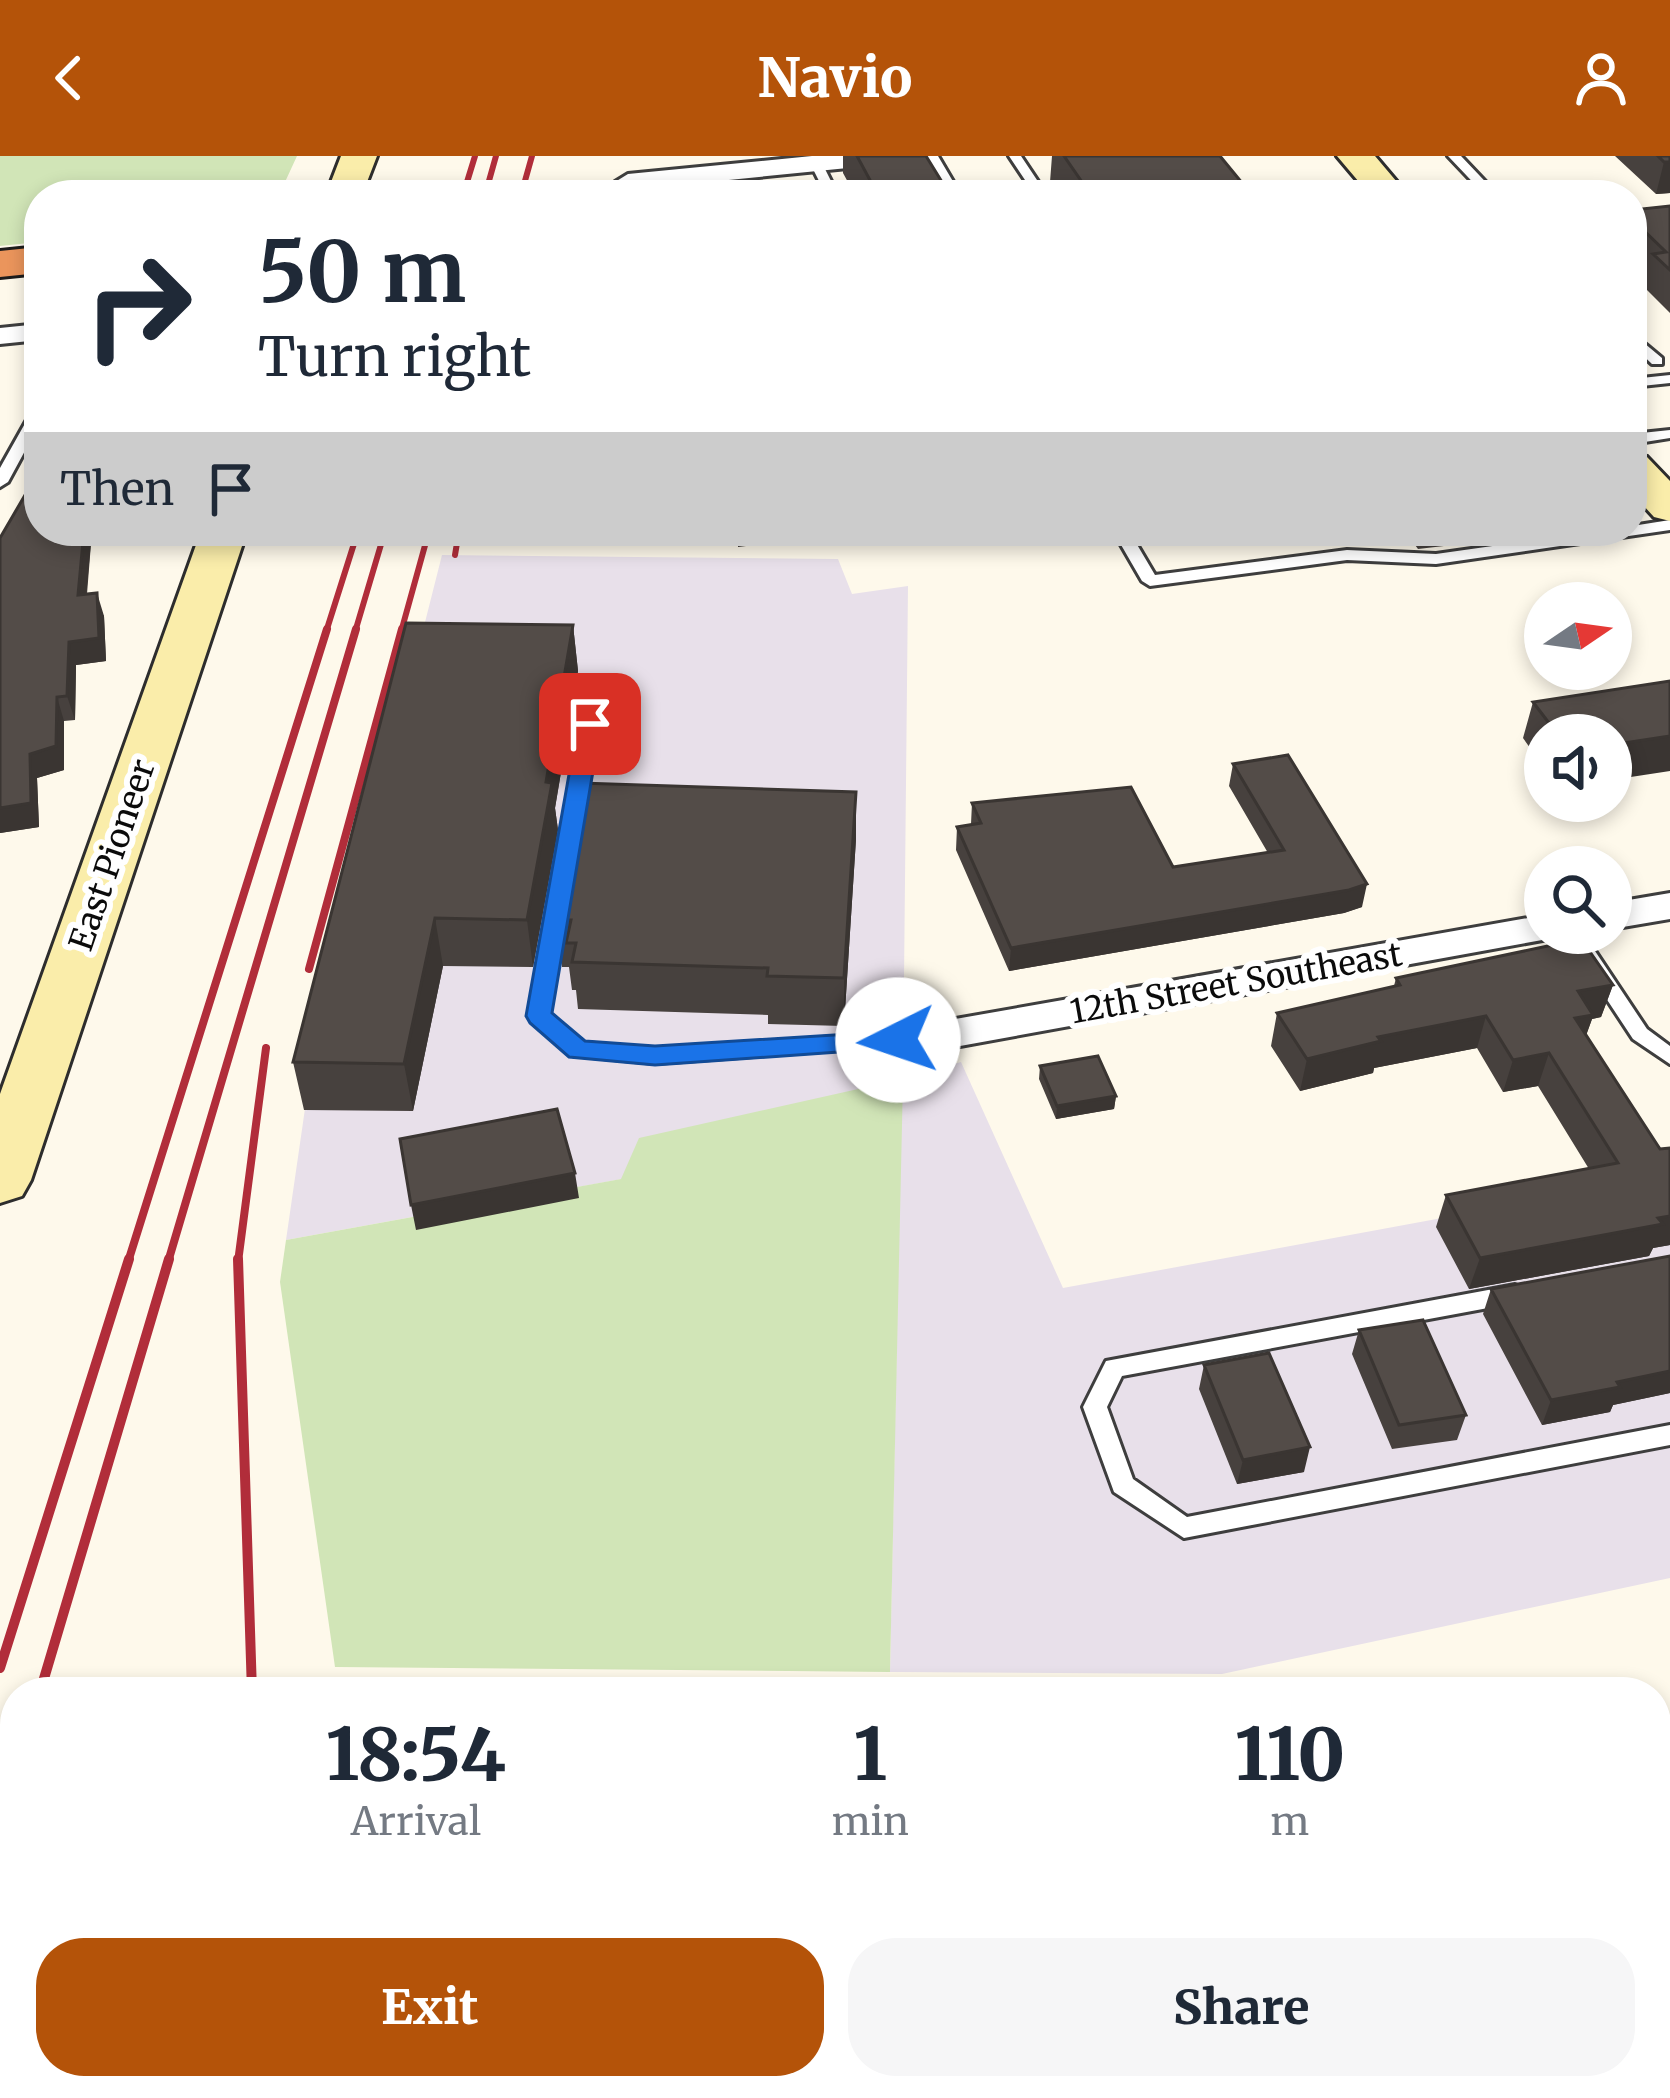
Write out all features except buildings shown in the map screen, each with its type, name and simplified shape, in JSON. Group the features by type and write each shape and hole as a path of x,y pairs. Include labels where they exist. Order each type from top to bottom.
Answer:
{"street":[{"path":"738,180 816,163 888,156"},
{"path":"1355,156 1377,180"},
{"path":"1647,483 1670,508"},
{"name":"East Pioneer","path":"0,1180 219,546"},
{"path":"1632,912 1670,906"},
{"name":"12th Street Southeast","path":"927,1038 1524,932"}],"lane":[{"path":"1454,156 1477,180"},
{"path":"816,163 824,180"},
{"path":"1647,352 1657,362"},
{"path":"0,482 24,438"},
{"path":"1129,546 1150,581 1347,555 1436,559 1527,546"},
{"path":"590,724 539,1016 579,1050 655,1055 927,1038"},
{"path":"1588,954 1640,1034 1670,1058"},
{"path":"1531,1292 1114,1368 1095,1407 1123,1485 1184,1528 1670,1435"}],"shaded area":[{"path":"442,555 838,559 852,594 908,586 903,1078 961,1062 1063,1288 1670,1176 1670,1578 1222,1674 890,1672 902,1079 622,1179 286,1240 309,1081"}],"green space":[{"path":"0,156 297,156 286,180 24,180 24,244 0,246"},
{"path":"903,1079 890,1672 335,1667 280,1282 286,1240 621,1179 639,1138"}],"railway":[{"path":"468,180 475,156"},
{"path":"489,180 496,156"},
{"path":"525,180 532,156"},
{"path":"326,632 353,546"},
{"path":"355,632 381,546"},
{"path":"401,632 425,546"},
{"path":"455,555 456,546"},
{"path":"128,1262 327,629"},
{"path":"168,1262 356,629"},
{"path":"309,969 402,629"},
{"path":"238,1261 266,1048"},
{"path":"0,1668 129,1259"},
{"path":"44,1677 169,1259"},
{"path":"238,1261 252,1677"}],"route":[{"path":"590,724 539,1016 579,1050 655,1055 898,1040"}]}
